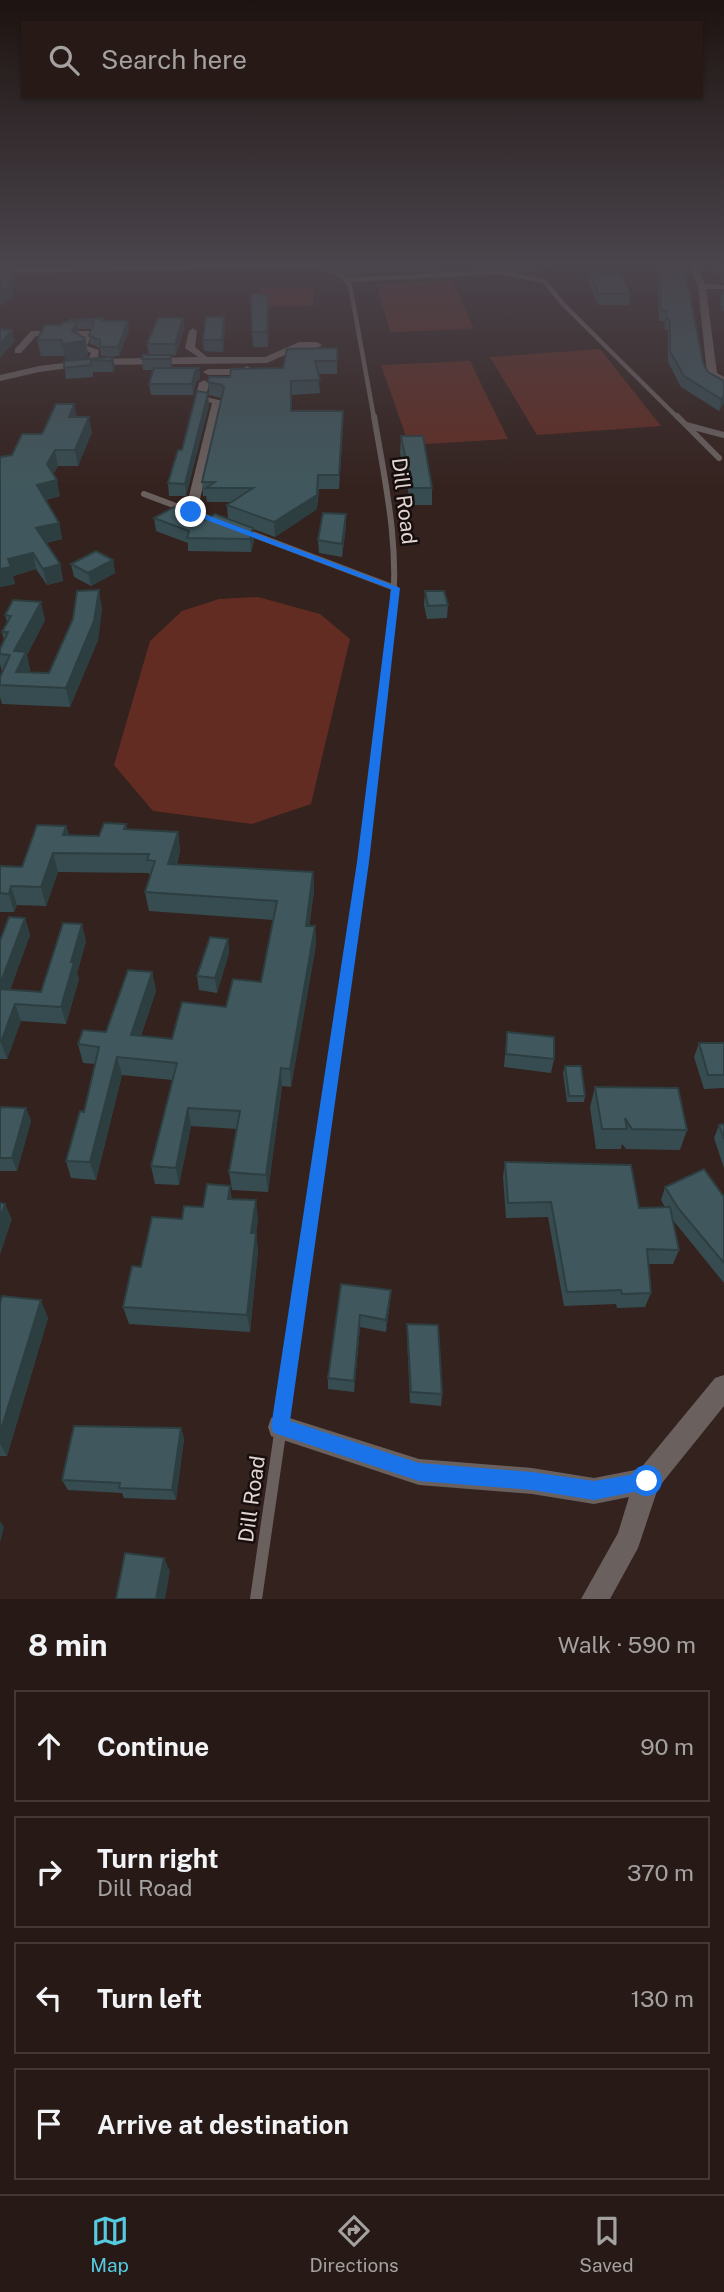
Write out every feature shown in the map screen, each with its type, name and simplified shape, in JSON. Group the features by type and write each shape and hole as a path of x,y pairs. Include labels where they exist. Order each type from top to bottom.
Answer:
{"street":[{"path":"19,351 29,339"},
{"path":"87,339 82,347 96,352 92,362"},
{"path":"192,339 190,348 203,356 201,360"},
{"path":"708,339 712,374 724,382"},
{"path":"0,378 39,369 92,362 267,360 299,345 317,345"},
{"path":"191,512 218,401 200,399 206,377 246,372 250,360"},
{"path":"595,1599 629,1539 647,1481 724,1387"},
{"path":"280,1427 419,1472 532,1481 594,1491 647,1481"}],"lane":[{"name":"Dill Road","path":"256,1599 363,862 396,588 390,507 360,339"},
{"path":"598,339 719,458"},
{"path":"686,425 724,435"},
{"path":"144,494 228,525"},
{"path":"241,530 396,588"}],"shaded area":[{"path":"600,349 661,426 537,435 490,357"},
{"path":"470,361 508,439 409,445 381,365"},
{"path":"258,597 320,614 350,639 311,804 252,824 153,811 114,765 150,641 182,611 219,599"}],"building":[{"path":"85,339 62,344 62,340 37,340"},
{"path":"96,339 121,339 118,347 100,347 100,340"},
{"path":"149,339 177,339 175,344 147,344"},
{"path":"670,339 698,339 703,363 708,372 724,381 724,395 721,399 684,376 670,351"},
{"path":"337,348 337,361 315,361 320,380 291,381 291,411 343,411 339,475 318,475 317,495 274,522 227,505 253,488 206,488 215,482 202,482 224,388 222,385 208,382 209,377 230,377 231,369 283,368 287,349"},
{"path":"143,355 171,355 170,359 142,359"},
{"path":"113,357 111,361 91,360 91,365 64,368 64,361"},
{"path":"154,368 199,368 195,371 192,384 149,384"},
{"path":"197,391 208,393 185,484 168,483 178,450 182,450"},
{"path":"56,404 74,404 69,417 89,417 75,450 55,450 47,464 57,480 37,485 59,523 36,528 60,564 43,569 33,553 8,559 11,567 0,569 0,457 12,455 22,434 42,434"},
{"path":"401,436 423,436 432,488 412,488"},
{"path":"174,507 205,520 215,514 253,528 250,539 187,538 189,531 154,518"},
{"path":"323,513 346,514 342,544 318,540"},
{"path":"96,551 113,560 88,573 71,564"},
{"path":"99,590 94,621 66,688 0,685 0,677 10,655 0,654 8,632 2,632 11,616 5,615 13,600 41,602 14,651 26,652 16,672 49,673 73,619 77,591"},
{"path":"425,591 444,591 448,605 428,606"},
{"path":"104,823 126,824 124,829 178,832 168,864 313,872 306,926 315,926 290,1069 281,1068 266,1175 229,1172 240,1111 188,1108 176,1168 151,1166 177,1063 117,1057 90,1162 66,1161 80,1111 84,1112 99,1047 78,1044 83,1030 106,1032 128,970 152,972 131,1035 172,1039 182,1002 226,1007 233,979 261,982 277,901 145,892 155,861 147,860 149,854 53,853 41,887 11,886 9,894 0,893 0,866 22,867 37,825 66,826 63,835 99,836"},
{"path":"9,917 25,918 0,984 0,941"},
{"path":"63,923 82,924 61,1007 15,1004 0,1042 0,989 41,992"},
{"path":"210,937 228,939 215,978 197,976"},
{"path":"507,1032 554,1037 554,1059 506,1054"},
{"path":"699,1043 724,1043 724,1075 708,1075"},
{"path":"565,1066 581,1066 585,1096 569,1096"},
{"path":"595,1087 678,1088 687,1130 632,1129 625,1118 627,1129 602,1129"},
{"path":"1,1107 26,1108 12,1158 0,1158"},
{"path":"724,1124 724,1139 719,1125"},
{"path":"505,1162 631,1165 639,1208 670,1207 679,1250 647,1249 651,1293 622,1294 621,1290 567,1292 551,1202 508,1203"},
{"path":"704,1169 724,1197 724,1263 678,1208 665,1187"},
{"path":"207,1184 230,1186 228,1199 256,1200 251,1233 256,1233 247,1315 123,1307 132,1266 141,1267 152,1217 182,1219 184,1206 203,1207"},
{"path":"0,1203 5,1204 0,1218"},
{"path":"341,1284 391,1290 386,1320 360,1315 354,1381 328,1378"},
{"path":"2,1296 41,1300 0,1433 0,1303"},
{"path":"407,1324 438,1325 442,1394 411,1392"},
{"path":"74,1426 181,1428 172,1490 119,1488 120,1483 62,1480"},
{"path":"125,1553 164,1558 156,1599 116,1599"}],"route":[{"path":"191,512 396,588 363,862 280,1427 419,1472 532,1481 594,1491 647,1481"}]}
